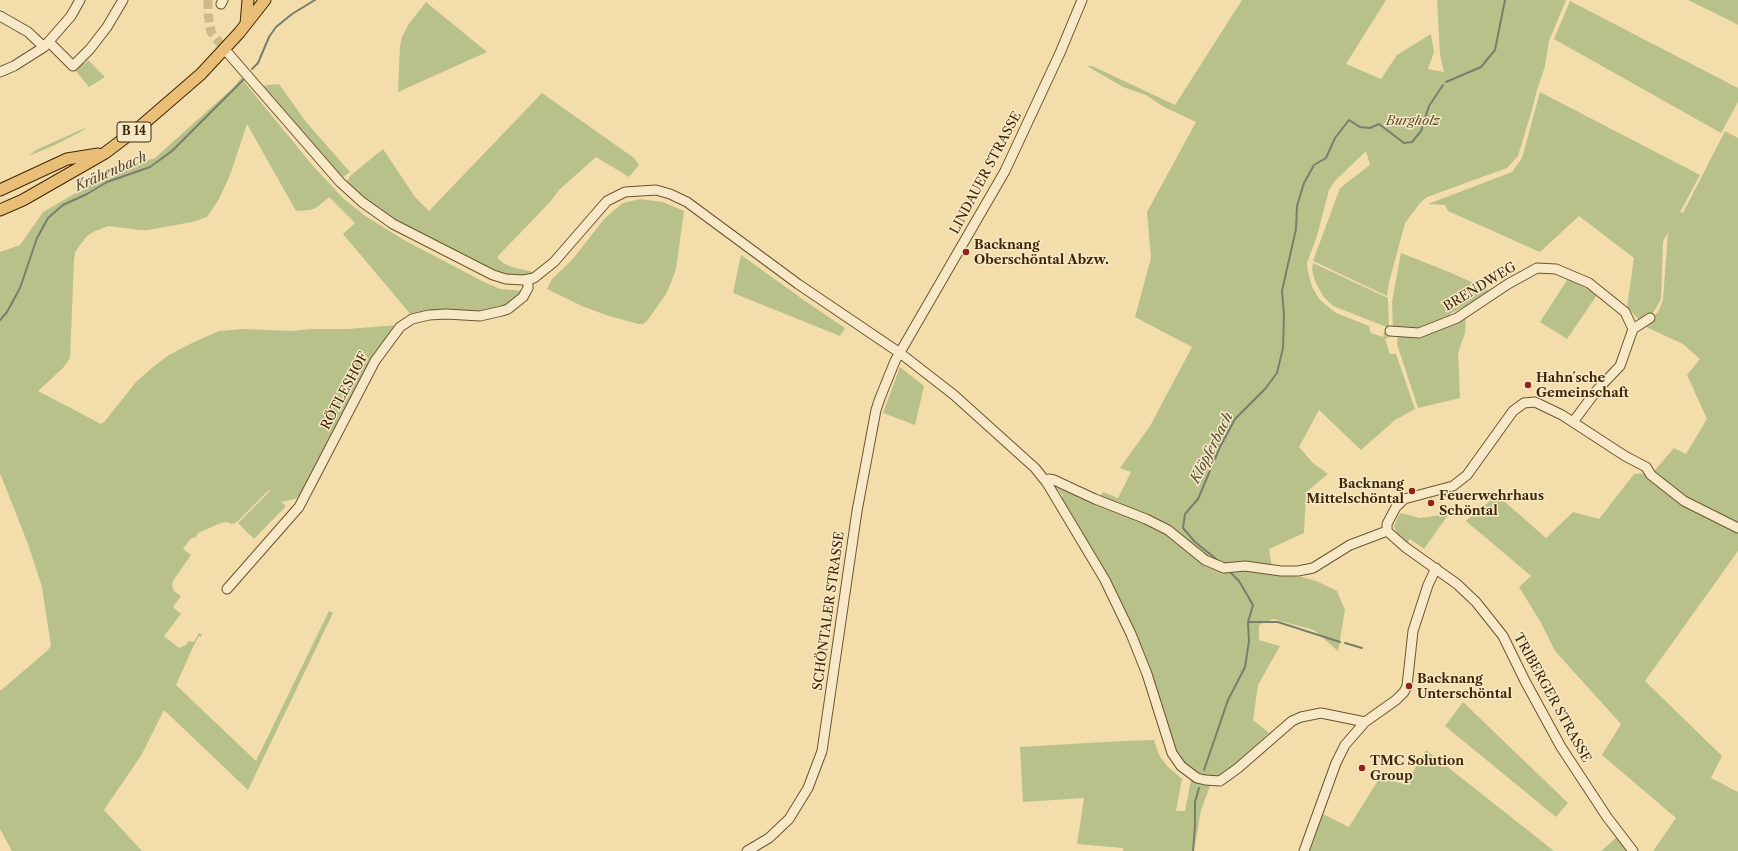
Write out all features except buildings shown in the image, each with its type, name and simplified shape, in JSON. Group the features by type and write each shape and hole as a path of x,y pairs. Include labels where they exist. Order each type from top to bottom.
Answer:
{"main road":[{"path":"246,24 248,0"},
{"path":"246,24 265,0"},
{"name":"B 14","path":"0,210 23,200 105,153 142,125 201,74 246,24"},
{"name":"B 14","path":"0,190 67,159 105,153"}],"street":[{"path":"0,72 14,66 46,45 71,16 80,0"},
{"path":"0,16 28,32 72,66 90,49 107,27 123,0"},
{"name":"LINDAUER STRASSE","path":"900,353 1005,171 1060,53 1082,0"},
{"path":"227,52 340,182 362,202 393,224 492,275 506,279 528,280 543,272 554,262 607,201 624,192 656,190 670,194 687,202 798,284 900,353 954,395 1035,468 1046,482 1105,580 1131,634 1172,753 1181,766 1197,778 1220,781 1238,768 1292,721 1309,714 1321,713 1365,722"},
{"name":"BRENDWEG","path":"1390,331 1419,333 1451,321 1475,307 1508,284 1537,268 1556,269 1589,283 1625,312 1633,329"},
{"name":"RÖTLESHOF","path":"227,589 299,507 375,362 400,327 412,319 429,315 446,314 480,316 508,309 523,298 528,288 528,280"},
{"path":"1573,422 1597,390 1620,366 1633,329 1650,318"},
{"name":"SCHÖNTALER STRASSE","path":"747,851 769,838 789,819 808,788 818,762 825,737 844,593 870,440 880,398 894,363 900,353"},
{"path":"1046,482 1049,479 1054,480 1095,499 1146,519 1168,530 1205,560 1224,568 1245,566 1281,571 1298,571 1313,568 1350,545 1387,531 1387,524 1396,507 1404,499 1453,486 1466,475 1513,411 1524,403 1535,402 1573,422 1625,456 1646,467 1652,475 1684,501 1738,528"},
{"name":"TRIBERGER STRASSE","path":"1387,531 1405,548 1436,568 1457,584 1476,602 1503,636 1525,681 1561,747 1607,817 1633,851"},
{"path":"1304,851 1336,763 1345,745 1365,722 1396,700 1404,692 1407,686 1413,631 1426,591 1436,568"}],"green space":[{"name":"Burgholz","path":"1242,0 1386,0 1346,64 1381,79 1397,55 1431,34 1434,52 1428,69 1444,72 1440,54 1437,0 1566,0 1549,41 1545,66 1518,156 1507,168 1427,197 1420,203 1405,223 1389,282 1387,296 1313,261 1340,188 1370,165 1366,151 1335,181 1329,190 1317,236 1307,263 1312,287 1320,300 1336,313 1369,326 1371,333 1383,337 1384,332 1390,336 1385,339 1390,354 1396,354 1415,409 1395,420 1361,450 1319,410 1299,447 1313,463 1328,474 1306,492 1304,533 1269,549 1273,574 1302,577 1316,581 1337,591 1345,610 1338,651 1314,630 1273,619 1259,625 1259,640 1280,646 1258,685 1253,720 1269,733 1210,786 1201,810 1194,851 1123,851 1123,848 1077,844 1084,798 1023,802 1020,747 1154,740 1159,755 1167,766 1182,779 1176,811 1185,811 1193,770 1184,763 1175,752 1149,673 1060,498 1063,496 1054,485 1057,484 1096,502 1103,492 1118,498 1131,472 1120,468 1150,426 1192,347 1135,317 1151,258 1147,212 1196,122 1164,107 1146,95 1123,87 1087,66 1092,66 1175,105"},
{"path":"1688,0 1738,0 1738,25 1733,22"},
{"path":"1570,1 1738,88 1738,102 1721,133 1554,39"},
{"path":"426,2 487,52 398,92 400,46 402,37 408,25"},
{"path":"88,60 105,77 89,87 75,70 83,62 85,64"},
{"path":"241,78 313,166 344,199 364,215 404,240 482,281 500,289 524,291 500,311 412,316 343,234 355,223 329,197 316,208 296,211 247,124 230,175 219,199 207,217 192,222 148,230 108,226 93,232 86,237 75,252 70,358 63,368 38,391 101,424 136,382 153,367 169,355 219,331 244,329 292,331 398,325 303,495 298,498 282,502 269,490 237,522 232,524 227,522 221,523 198,533 196,537 190,539 183,549 191,555 173,581 172,585 174,591 181,596 173,607 181,614 164,636 179,648 186,645 188,641 194,642 199,633 202,635 201,637 199,636 193,647 176,685 256,761 329,611 333,613 248,790 164,710 142,754 104,810 142,851 12,851 0,829 0,691 51,646 42,587 28,544 0,473 0,252 20,245 43,212 114,171 155,158 234,87"},
{"path":"279,84 306,122 350,172 342,178 261,86"},
{"path":"1540,92 1700,175 1680,212 1683,213 1725,131 1738,138 1738,551 1645,681 1722,756 1711,778 1738,792 1738,851 1653,851 1676,818 1602,755 1621,724 1555,651 1540,621 1519,587 1531,576 1466,521 1497,495 1546,538 1573,512 1599,519 1634,474 1648,473 1655,470 1674,448 1686,454 1707,419 1687,375 1700,359 1683,344 1644,326 1658,312 1663,300 1668,232 1663,242 1661,299 1655,310 1642,323 1627,307 1634,258 1579,216 1540,252 1448,211 1445,205 1428,204 1512,172 1522,158"},
{"path":"542,93 634,158 639,165 629,177 596,157 559,190 550,202 497,257 503,263 512,267 533,272 541,269 533,274 525,277 510,277 481,267 378,211 346,183 350,176 383,149 415,197 429,211"},
{"path":"85,128 84,130 57,144 29,156 36,150"},
{"path":"640,199 663,202 684,211 676,269 666,294 647,321 643,324 638,324 606,315 582,306 547,289 552,279 572,260 605,218 623,203"},
{"path":"1401,253 1454,274 1492,292 1466,309 1463,307 1450,314 1448,320 1423,329 1393,328 1392,302"},
{"path":"741,255 845,328 840,336 733,293"},
{"path":"1313,263 1388,298 1389,328 1333,306 1323,296 1315,281 1312,270"},
{"path":"1569,277 1597,295 1567,339 1540,322"},
{"path":"1466,315 1465,333 1458,353 1460,398 1418,408 1397,344 1398,337"},
{"path":"900,367 924,386 915,425 883,413"},
{"path":"270,491 286,506 254,539 238,523"},
{"path":"1401,513 1420,518 1442,515 1445,513 1448,515 1424,549 1410,539 1407,543 1398,535 1394,526"},
{"path":"1463,702 1568,803 1556,817 1445,726"},
{"path":"1426,750 1554,851 1306,851 1319,812 1349,827 1379,779 1406,784"},
{"path":"1617,837 1628,851 1601,851"}],"waterway":[{"name":"Krähenbach","path":"252,69 258,63 269,37 276,27 292,14 315,0"},
{"name":"Klöpferbach","path":"1446,82 1481,67 1495,50 1505,0"},
{"name":"Krähenbach","path":"0,320 7,312 20,288 37,238 48,218 63,205 87,194 107,182 150,167 172,151 244,79"},
{"name":"Klöpferbach","path":"1220,562 1195,542 1183,528 1185,514 1198,499 1220,447 1235,419 1265,389 1277,373 1283,348 1284,315 1282,291 1296,229 1297,206 1304,183 1314,165 1326,158 1335,138 1349,120 1360,127 1370,128 1379,124 1404,143 1412,142 1421,131 1429,106 1443,85"},
{"name":"Klöpferbach","path":"1204,770 1228,700 1245,667 1249,641 1248,622 1253,605 1239,581 1229,571"},
{"path":"1248,622 1278,622 1340,642"},
{"path":"1345,643 1362,648"},
{"name":"Klöpferbach","path":"1193,851 1195,802 1199,788"}],"tunnel":[{"path":"208,0 208,14 211,32 227,52"}],"place":[{"name":"Backnang Oberschöntal Abzw.","path":"966,252"},
{"name":"Hahn´sche Gemeinschaft","path":"1528,385"},
{"name":"Backnang Mittelschöntal","path":"1412,491"},
{"name":"Feuerwehrhaus Schöntal","path":"1431,503"},
{"name":"Backnang Unterschöntal","path":"1409,686"},
{"name":"TMC Solution Group","path":"1362,768"}]}
